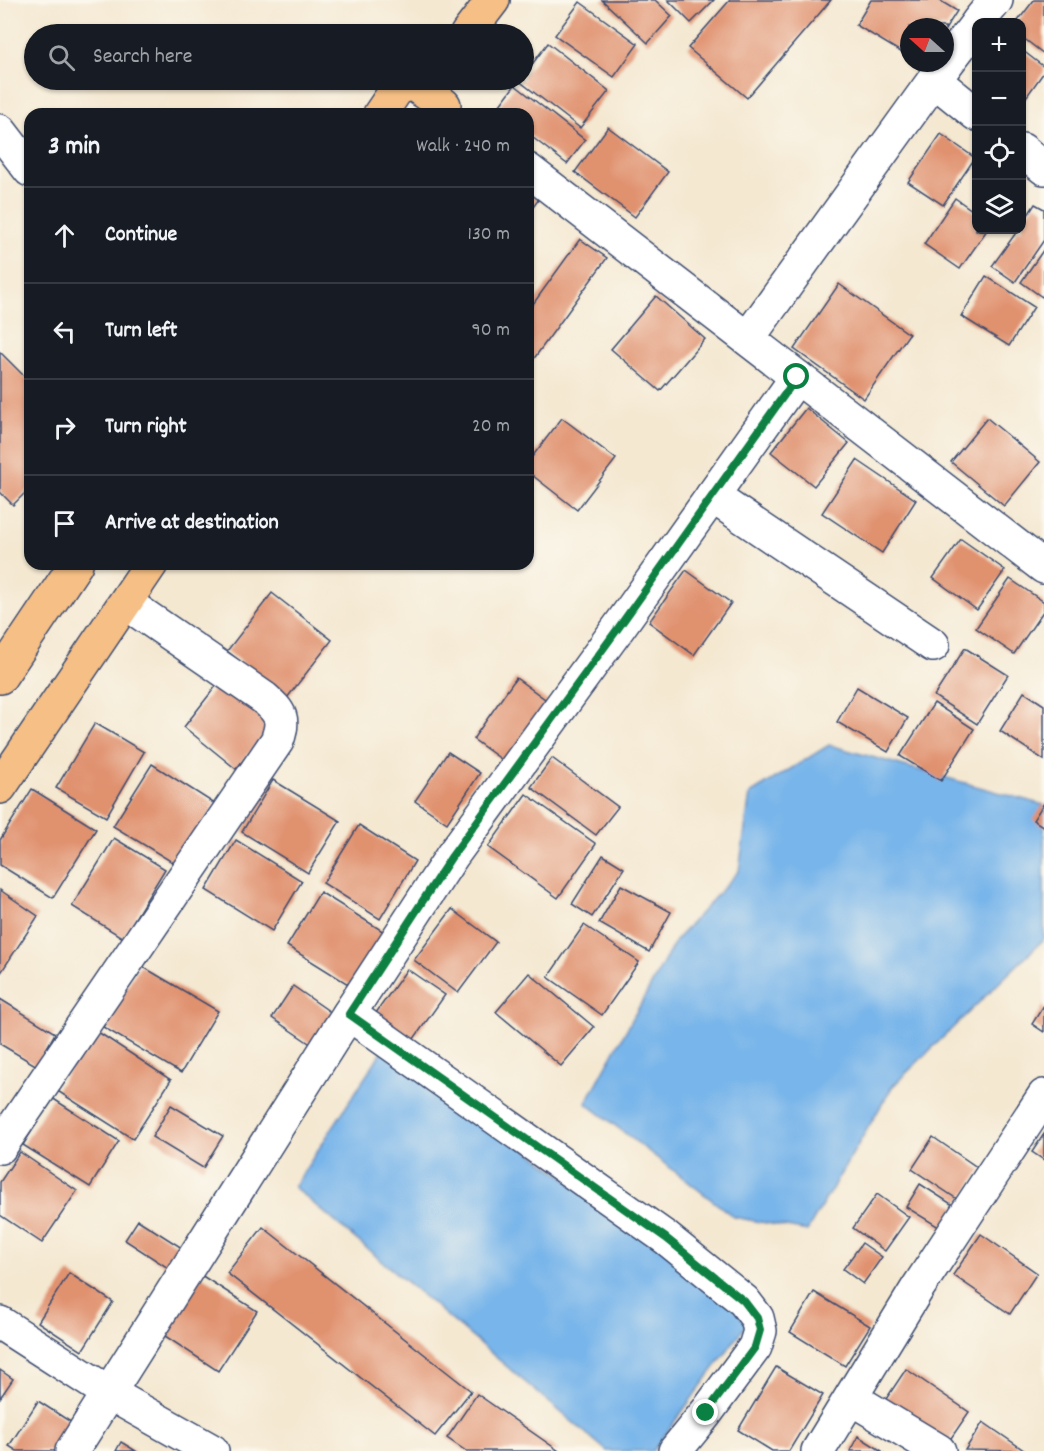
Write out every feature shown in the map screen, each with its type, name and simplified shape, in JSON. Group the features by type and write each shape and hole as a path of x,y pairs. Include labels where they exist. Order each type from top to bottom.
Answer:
{"main road":[{"path":"475,24 493,0"},
{"path":"384,108 398,90"},
{"path":"424,90 448,103"},
{"path":"0,677 72,570"},
{"path":"0,787 147,570"}],"street":[{"path":"982,18 996,0"},
{"path":"748,338 972,31"},
{"path":"934,80 972,111"},
{"path":"0,131 17,168"},
{"path":"1026,153 1044,168"},
{"path":"534,175 1044,567"},
{"path":"72,1451 452,856 797,377"},
{"path":"712,496 933,645"},
{"path":"0,1147 277,741 282,726 279,711 264,698 126,603"},
{"path":"349,1014 666,1238 744,1301 757,1318 760,1330 755,1347 675,1451"},
{"path":"818,1451 917,1289 1044,1096"},
{"path":"0,1323 109,1393 212,1451"},
{"path":"850,1398 939,1451"}],"water":[{"path":"829,745 1044,805 1044,939 892,1087 807,1231 734,1217 586,1103 676,940 739,871 750,794"},
{"path":"384,1048 755,1313 653,1451 607,1451 294,1187"}],"building":[{"path":"602,0 655,0 672,16 648,43"},
{"path":"668,0 714,0 691,23"},
{"path":"730,0 831,0 747,98 688,48"},
{"path":"871,0 939,0 957,11 953,18 900,18 900,52 856,25"},
{"path":"1034,0 1044,0 1044,54 1026,40 1026,18 1020,18"},
{"path":"580,2 638,44 614,77 555,35"},
{"path":"548,43 609,91 580,128 531,90 534,90 534,62"},
{"path":"1026,53 1044,67 1044,72 1026,97"},
{"path":"511,90 521,90 585,140 567,164 534,139 534,108 498,108"},
{"path":"608,127 668,172 635,217 575,172"},
{"path":"941,134 972,156 972,162 943,205 908,182"},
{"path":"534,195 539,199 534,206"},
{"path":"955,198 972,210 972,234 984,234 960,269 924,244"},
{"path":"1035,204 1044,209 1044,240 1015,282 992,266 1015,234 1026,234 1026,218"},
{"path":"580,239 607,258 534,358 534,303"},
{"path":"1044,249 1044,294 1042,297 1021,282"},
{"path":"986,276 1034,307 1009,346 961,316"},
{"path":"839,284 909,334 864,399 794,349"},
{"path":"656,296 705,339 660,391 611,349"},
{"path":"0,352 24,376 24,494 13,505 0,492"},
{"path":"806,408 849,443 814,486 771,452"},
{"path":"562,418 616,459 577,510 534,477 534,454"},
{"path":"987,418 1040,462 1004,506 951,462"},
{"path":"857,460 916,500 882,553 822,513"},
{"path":"961,539 1005,570 977,610 933,578"},
{"path":"686,570 731,603 694,655 649,622"},
{"path":"1010,579 1044,602 1044,610 1014,654 976,628"},
{"path":"272,593 332,640 287,698 227,651"},
{"path":"965,648 1008,675 977,724 934,696"},
{"path":"223,677 276,720 236,769 184,727"},
{"path":"516,678 549,702 505,762 473,739"},
{"path":"857,687 908,718 888,752 837,722"},
{"path":"1024,692 1044,705 1044,760 1000,731"},
{"path":"934,703 974,729 941,781 900,756"},
{"path":"95,723 144,752 106,817 56,788"},
{"path":"448,752 480,773 447,823 415,801"},
{"path":"552,758 618,807 596,835 531,787"},
{"path":"152,764 215,804 177,865 113,826"},
{"path":"273,780 340,821 308,873 242,832"},
{"path":"32,789 96,829 53,898 0,865 0,840"},
{"path":"526,794 596,844 558,898 488,847"},
{"path":"1044,803 1044,827 1033,820"},
{"path":"359,825 415,861 380,919 323,883"},
{"path":"114,838 165,869 123,938 72,906"},
{"path":"236,840 302,881 272,931 206,890"},
{"path":"603,855 624,868 592,917 572,904"},
{"path":"621,885 671,912 649,952 599,923"},
{"path":"0,890 38,916 0,974"},
{"path":"320,892 389,935 356,989 287,946"},
{"path":"452,909 496,942 458,993 414,960"},
{"path":"584,925 639,962 602,1015 548,977"},
{"path":"140,965 218,1011 181,1073 103,1027"},
{"path":"407,969 445,995 411,1043 373,1017"},
{"path":"529,973 594,1027 561,1066 496,1012"},
{"path":"293,986 336,1016 315,1047 272,1018"},
{"path":"0,999 55,1033 37,1066 0,1044"},
{"path":"1044,1005 1044,1032 1032,1024"},
{"path":"95,1030 171,1080 133,1139 56,1090"},
{"path":"52,1098 119,1141 90,1187 23,1145"},
{"path":"171,1105 223,1136 203,1168 152,1137"},
{"path":"1044,1134 1044,1160 1032,1152"},
{"path":"933,1137 981,1170 960,1201 912,1169"},
{"path":"20,1152 77,1191 42,1243 0,1215 0,1182"},
{"path":"920,1184 956,1207 942,1229 906,1207"},
{"path":"877,1194 909,1217 885,1251 853,1228"},
{"path":"138,1220 182,1248 168,1268 125,1240"},
{"path":"263,1227 471,1391 435,1436 227,1273"},
{"path":"981,1234 1037,1273 1010,1314 953,1275"},
{"path":"862,1243 882,1257 863,1284 843,1269"},
{"path":"69,1273 113,1302 82,1351 38,1322"},
{"path":"201,1275 257,1311 218,1371 162,1334"},
{"path":"814,1292 870,1326 845,1366 790,1332"},
{"path":"776,1367 823,1395 789,1451 772,1451 738,1430"},
{"path":"906,1369 969,1412 947,1444 884,1402"},
{"path":"0,1370 13,1379 0,1398"},
{"path":"477,1394 559,1451 466,1451 447,1438"},
{"path":"38,1401 77,1426 61,1451 17,1451 9,1446"},
{"path":"983,1422 1025,1451 965,1450"},
{"path":"858,1436 882,1451 850,1451"},
{"path":"121,1442 136,1451 116,1451"}],"route":[{"path":"706,1413 755,1347 760,1330 757,1318 744,1301 666,1238 349,1014 452,856 797,377"}]}
